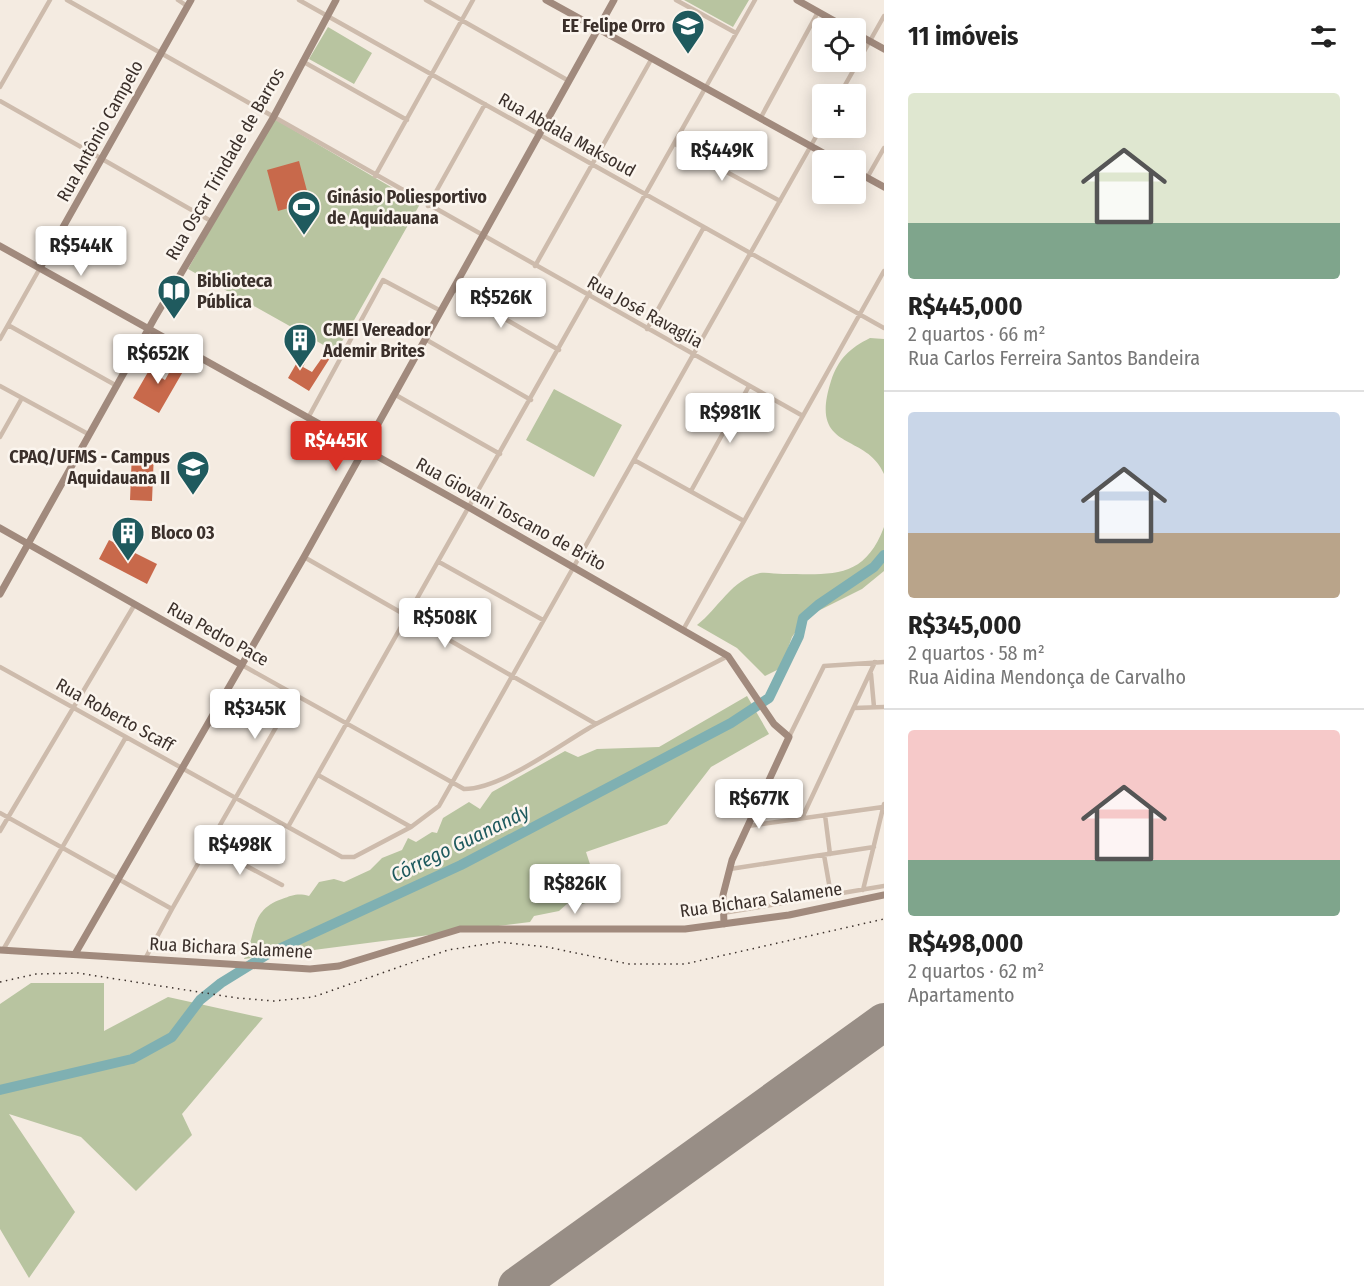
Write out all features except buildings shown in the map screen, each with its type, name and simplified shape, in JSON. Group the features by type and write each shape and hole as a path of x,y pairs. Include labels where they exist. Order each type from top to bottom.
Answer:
{"main road":[{"name":"Rua Oscar Trindade de Barros","path":"0,594 149,328 273,118 301,61 336,0"},
{"path":"546,0 817,150"},
{"path":"75,954 304,556 614,0"},
{"path":"797,0 829,18"},
{"name":"Rua Antônio Campelo","path":"40,268 189,3"},
{"path":"866,39 884,49"},
{"path":"867,178 884,187"},
{"name":"Rua Giovani Toscano de Brito","path":"0,246 574,566 728,656 772,721 789,737"},
{"name":"Rua Pedro Pace","path":"0,528 242,665"},
{"path":"723,924 723,895 730,869 789,737"},
{"name":"Rua Bichara Salamene","path":"2,950 310,969 339,966 460,929 478,927 685,929 789,915 884,895"}],"street":[{"path":"0,87 50,0"},
{"name":"Rua José Ravaglia","path":"67,0 160,55 802,416"},
{"path":"178,0 189,3"},
{"name":"Rua Abdala Maksoud","path":"299,0 884,328"},
{"path":"426,0 569,81"},
{"path":"375,176 473,0"},
{"path":"676,0 736,33"},
{"path":"288,827 590,297 755,0"},
{"path":"760,119 818,12"},
{"path":"846,84 884,16"},
{"path":"535,266 652,58"},
{"path":"301,61 407,120"},
{"path":"0,101 211,221"},
{"path":"428,206 485,104"},
{"path":"318,775 411,827 439,806 815,138"},
{"path":"675,144 780,201"},
{"path":"867,178 884,148"},
{"path":"647,329 704,227"},
{"name":"Rua Antônio Campelo","path":"0,339 40,268"},
{"path":"683,630 884,271"},
{"path":"308,418 383,280 441,311"},
{"path":"453,289 559,350"},
{"path":"8,325 117,386"},
{"path":"425,339 531,400"},
{"path":"0,386 90,435"},
{"path":"691,491 749,386"},
{"path":"394,394 500,454"},
{"path":"0,437 22,398"},
{"path":"634,460 744,521"},
{"path":"304,556 513,674 596,724"},
{"path":"439,562 543,620"},
{"path":"0,831 135,604"},
{"name":"Rua Pedro Pace","path":"242,665 464,789 478,789 497,781 596,724 728,656"},
{"path":"802,818 875,662"},
{"path":"789,737 824,666 884,662"},
{"name":"Rua Roberto Scaff","path":"0,667 342,857 354,857 411,827"},
{"path":"871,671 874,707"},
{"path":"145,959 234,797 295,694"},
{"path":"854,708 884,707"},
{"path":"2,950 63,849 126,737"},
{"path":"748,826 884,805 862,890"},
{"path":"0,813 172,909"},
{"path":"825,815 830,854"},
{"path":"207,845 282,885"},
{"path":"730,869 874,847"},
{"path":"824,855 831,895"},
{"path":"723,913 884,886"},
{"path":"0,939 8,942"}],"green space":[{"path":"684,0 749,0 733,27"},
{"path":"328,27 372,53 354,84 309,59"},
{"name":"Ginásio Poliesportivo de Aquidauana","path":"273,118 420,204 336,352 188,269"},
{"path":"870,338 884,339 884,474 876,461 865,451 833,431 827,420 826,404 837,366 851,350"},
{"path":"554,389 622,425 594,477 526,440"},
{"path":"884,527 884,571 862,589 816,612 802,623 792,637 781,668 765,676 737,648 697,625 733,588 750,576 760,573 831,573 856,565 867,557"},
{"path":"747,696 769,734 711,767 667,824 586,852 601,898 573,907 568,903 559,911 534,916 530,922 244,959 259,916 272,904 296,895 309,896 319,882 334,879 344,882 370,870 382,858 402,850 408,838 416,842 432,832 437,833 443,818 469,802 480,809 492,792 565,751 578,757 597,749 659,747"},
{"path":"31,983 104,983 104,1031 168,997 263,1018 182,1114 192,1135 136,1191 81,1137 9,1114 75,1212 29,1278 0,1229 0,1004"}],"waterway":[{"name":"Córrego Guanandy","path":"0,1090 132,1059 172,1037 200,1000 221,983 268,954 461,865 731,723 769,698 799,636 803,618 818,605 874,567 884,555"}],"runway":[{"path":"517,1286 884,1022"}],"railway":[{"path":"0,982 36,974 78,973 237,998 274,1001 313,997 448,950 499,942 547,947 629,964 685,964 884,919"}],"place":[{"name":"EE Felipe Orro","path":"688,55"},
{"name":"Ginásio Poliesportivo de Aquidauana","path":"304,236"},
{"name":"Biblioteca Pública","path":"174,320"},
{"name":"CMEI Vereador Ademir Brites","path":"300,369"},
{"name":"CPAQ/UFMS - Campus Aquidauana II","path":"193,496"},
{"name":"Bloco 03","path":"128,562"}]}
